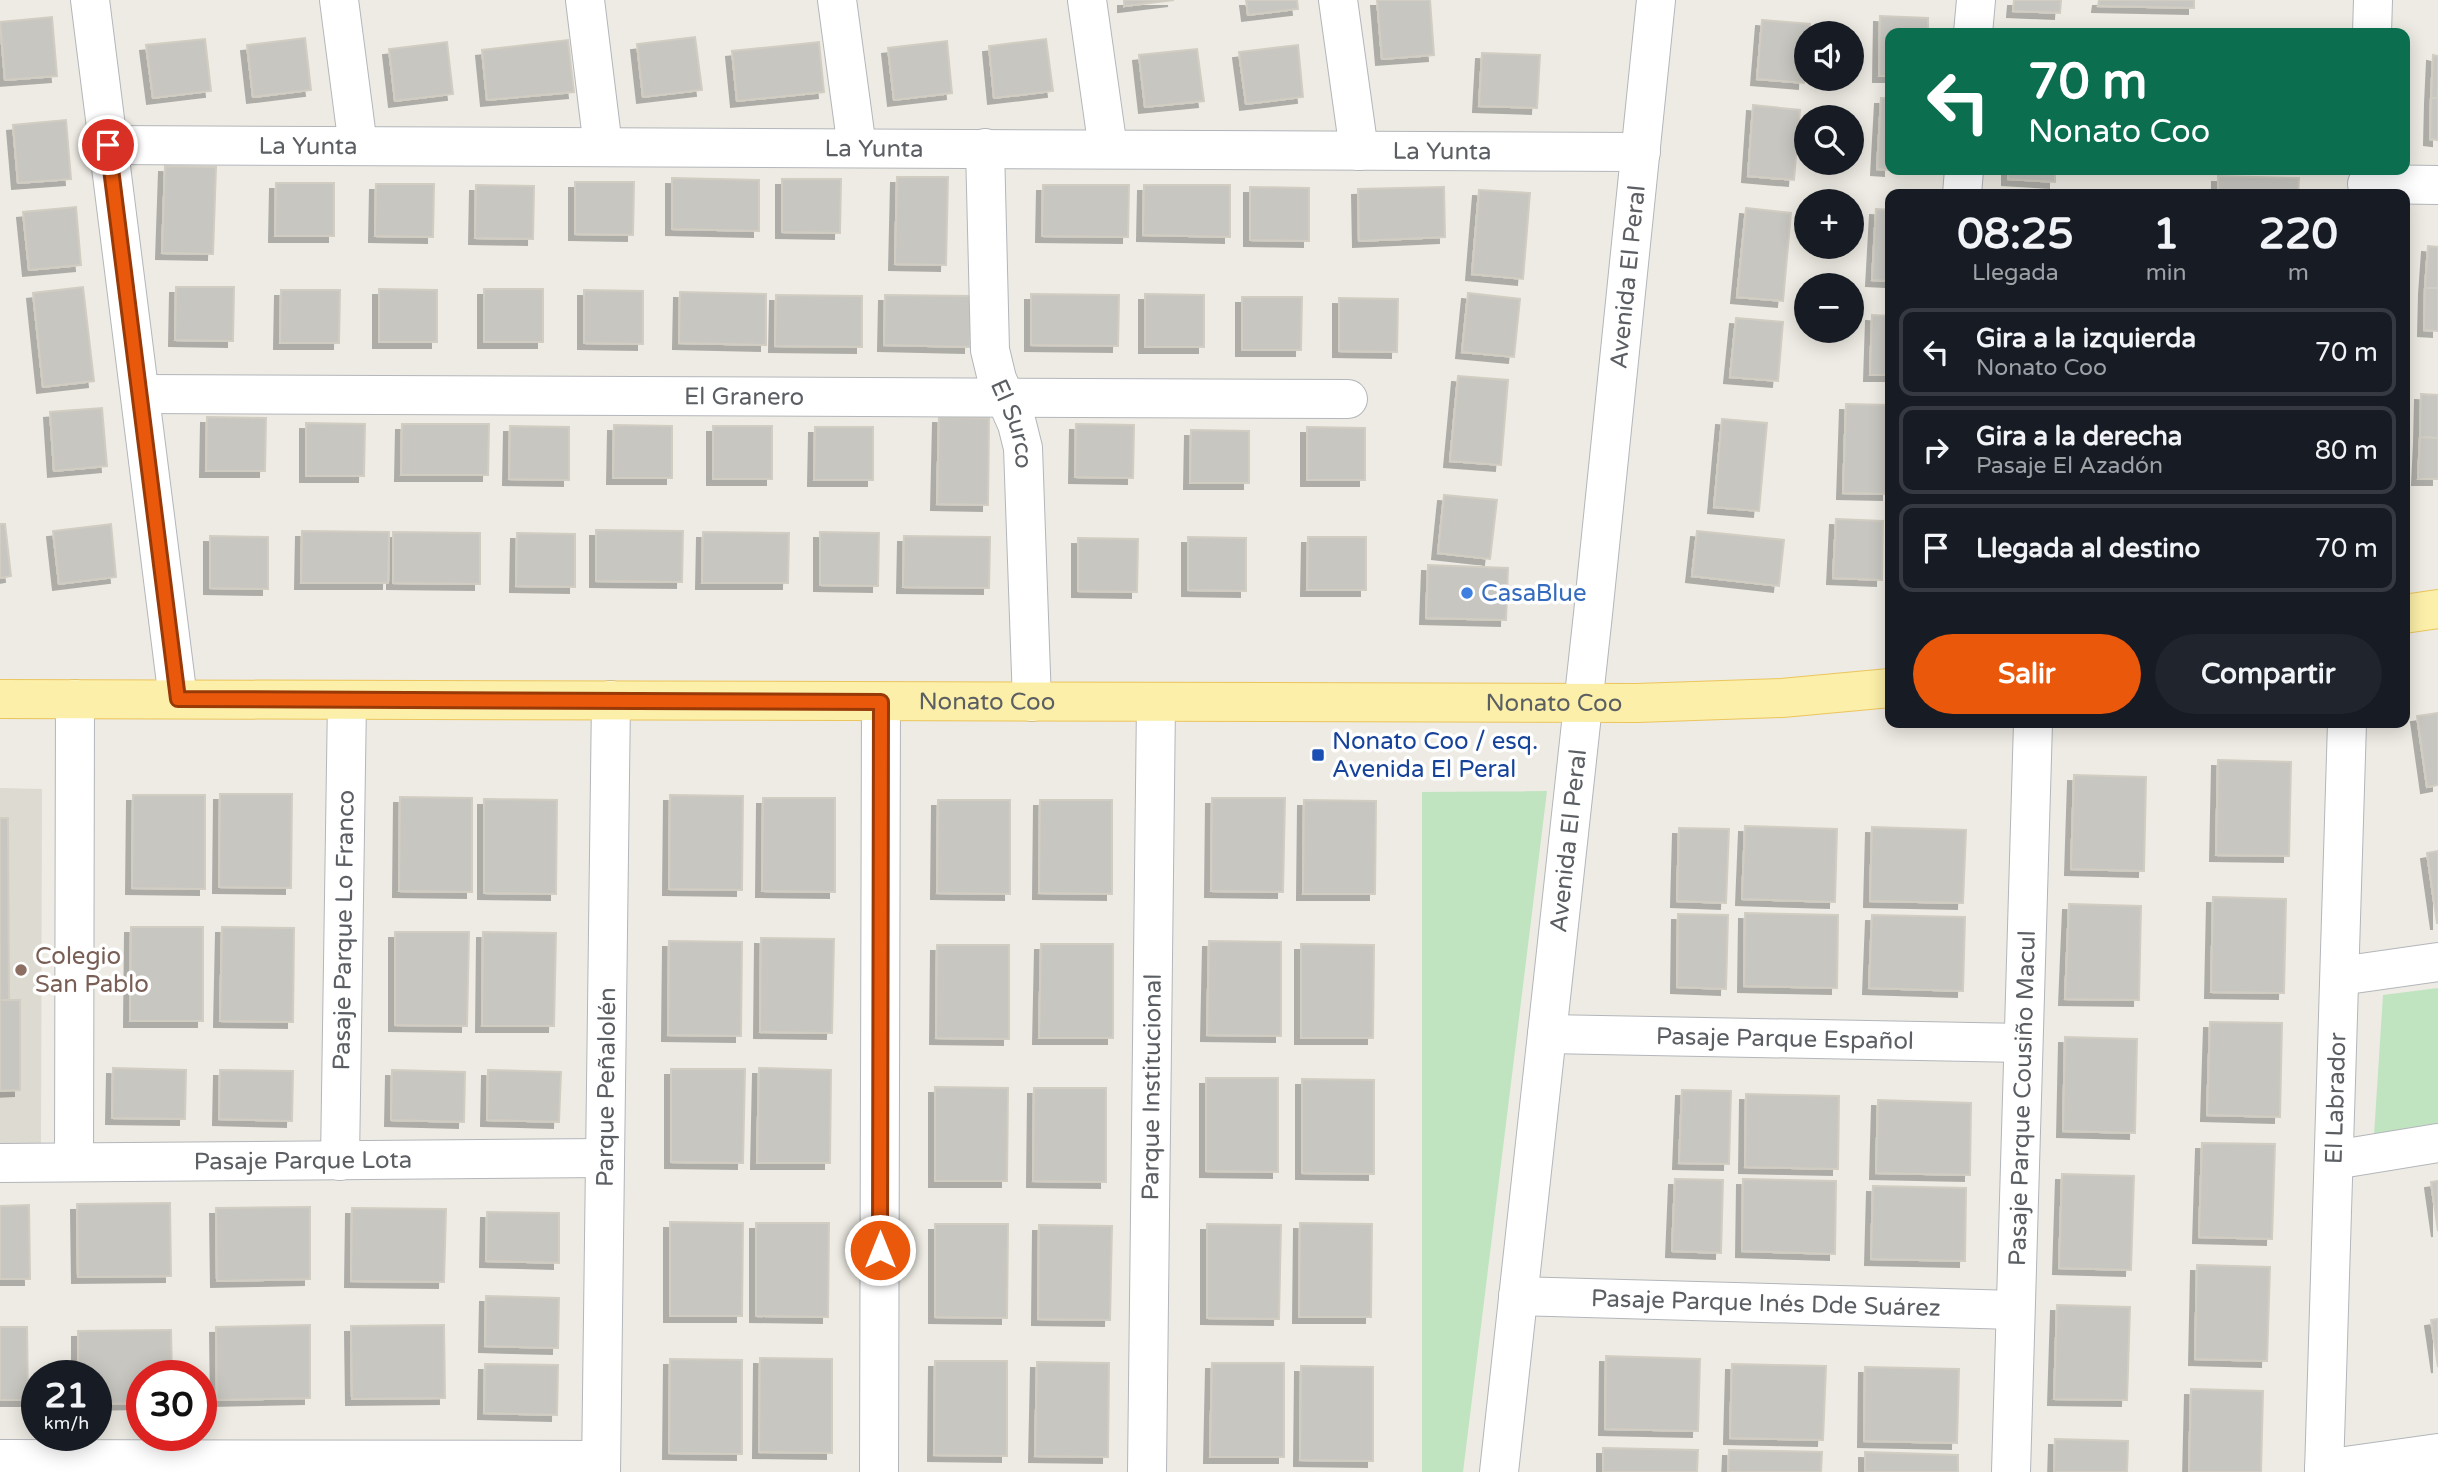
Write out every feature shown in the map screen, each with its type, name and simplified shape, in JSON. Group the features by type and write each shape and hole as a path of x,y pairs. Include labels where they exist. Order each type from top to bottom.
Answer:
{"main road":[{"path":"2410,613 2438,609"},
{"name":"Nonato Coo","path":"0,699 1583,704 1782,698 1885,688"}],"street":[{"path":"90,0 178,699"},
{"path":"339,0 358,146"},
{"path":"585,0 603,147"},
{"path":"837,0 857,148"},
{"path":"1087,0 1108,149"},
{"path":"1338,0 1359,151"},
{"name":"Avenida El Peral","path":"1499,1472 1657,0"},
{"path":"1973,28 1976,0"},
{"path":"2372,28 2373,0"},
{"name":"La Yunta","path":"108,145 1641,152"},
{"name":"El Surco","path":"985,148 990,350 997,379 1017,424 1023,448 1031,702"},
{"path":"2367,183 2438,185"},
{"name":"El Granero","path":"140,394 1348,399"},
{"path":"74,1162 75,699"},
{"name":"Pasaje Parque Lo Franco","path":"340,1161 347,700"},
{"name":"Parque Peñalolén","path":"601,1466 611,701"},
{"path":"879,1472 881,702"},
{"name":"Parque Institucional","path":"1147,1472 1156,702"},
{"name":"Pasaje Parque Cousiño Macul","path":"2011,1472 2033,728"},
{"name":"El Labrador","path":"2324,1471 2347,728"},
{"path":"2340,976 2438,962"},
{"name":"Pasaje Parque Español","path":"1547,1034 2023,1043"},
{"path":"2334,1160 2438,1143"},
{"name":"Pasaje Parque Lota","path":"0,1163 605,1158"},
{"name":"Pasaje Parque Inés Dde Suárez","path":"1518,1296 2015,1310"},
{"path":"2324,1471 2438,1453"},
{"path":"0,1459 601,1466"}],"shaded area":[{"name":"Colegio San Pablo","path":"0,788 42,789 41,1151 0,1151"}],"green space":[{"path":"1547,791 1463,1472 1422,1472 1422,792"},
{"path":"2438,988 2438,1128 2374,1135 2383,995"}],"building":[{"path":"1124,0 1174,0 1124,6"},
{"path":"1246,0 1297,0 1298,9 1248,15"},
{"path":"1377,0 1430,0 1434,55 1382,59"},
{"path":"2014,0 2061,0 2060,13 2013,11"},
{"path":"2099,0 2194,0 2194,8 2098,6"},
{"path":"1880,16 1928,18 1928,28 1885,28 1885,76 1879,76"},
{"path":"52,17 57,76 5,80 0,22"},
{"path":"1762,20 1794,23 1794,82 1757,79"},
{"path":"695,37 702,90 643,97 637,44"},
{"path":"305,38 311,90 253,97 247,45"},
{"path":"205,39 211,91 153,98 146,45"},
{"path":"1046,39 1053,91 994,98 989,46"},
{"path":"568,40 574,92 487,100 482,50"},
{"path":"947,41 952,93 894,100 888,48"},
{"path":"447,42 453,94 395,101 389,49"},
{"path":"819,42 824,92 737,101 732,51"},
{"path":"1298,45 1303,97 1246,104 1239,52"},
{"path":"1197,49 1204,101 1145,107 1139,55"},
{"path":"1482,53 1540,55 1537,108 1479,106"},
{"path":"2433,55 2438,56 2438,98 2431,98"},
{"path":"1881,98 1885,98 1885,170 1877,169"},
{"path":"2431,98 2438,98 2438,140 2430,139"},
{"path":"1753,105 1794,109 1794,180 1748,176"},
{"path":"66,120 71,179 18,183 13,125"},
{"path":"165,166 216,167 213,254 162,253"},
{"path":"2008,175 2055,175 2055,182 2008,179"},
{"path":"2218,176 2299,178 2298,189 2218,189"},
{"path":"897,177 948,177 946,265 895,264"},
{"path":"672,178 759,180 759,231 672,229"},
{"path":"782,179 841,179 840,233 782,232"},
{"path":"575,182 634,182 633,235 575,234"},
{"path":"276,183 334,183 334,236 275,236"},
{"path":"376,184 434,184 433,237 375,236"},
{"path":"476,185 534,186 533,239 475,238"},
{"path":"1043,185 1129,185 1128,237 1042,236"},
{"path":"1144,185 1230,185 1230,237 1143,235"},
{"path":"1250,187 1309,188 1309,241 1250,240"},
{"path":"1444,187 1445,237 1359,241 1358,189"},
{"path":"1479,190 1530,193 1523,279 1472,274"},
{"path":"76,207 81,265 29,270 23,212"},
{"path":"1746,208 1791,213 1783,301 1737,297"},
{"path":"1876,209 1885,210 1885,281 1872,280"},
{"path":"2428,246 2438,247 2438,288 2425,288"},
{"path":"83,287 94,381 43,387 33,293"},
{"path":"176,287 234,287 233,341 175,340"},
{"path":"2425,288 2438,288 2438,331 2424,330"},
{"path":"379,289 437,290 437,342 379,342"},
{"path":"484,289 543,289 543,342 484,342"},
{"path":"281,290 340,290 339,343 280,343"},
{"path":"584,290 643,291 643,344 584,343"},
{"path":"680,292 766,294 766,345 679,343"},
{"path":"1468,293 1520,299 1514,357 1462,352"},
{"path":"1031,294 1119,295 1118,346 1031,345"},
{"path":"1145,294 1204,295 1204,347 1145,347"},
{"path":"776,295 862,296 862,347 775,346"},
{"path":"885,295 971,296 970,347 884,345"},
{"path":"1242,297 1302,297 1301,350 1242,350"},
{"path":"1339,298 1398,299 1397,352 1339,351"},
{"path":"1872,315 1885,316 1885,375 1870,375"},
{"path":"1736,318 1783,322 1778,381 1730,377"},
{"path":"1458,376 1508,380 1501,465 1450,461"},
{"path":"2421,394 2438,395 2438,438 2420,437"},
{"path":"1846,404 1885,405 1885,494 1843,493"},
{"path":"102,408 107,466 54,471 50,412"},
{"path":"207,417 266,418 265,471 206,471"},
{"path":"939,417 989,418 988,505 937,504"},
{"path":"1722,419 1767,423 1759,511 1714,507"},
{"path":"306,423 365,424 364,476 306,476"},
{"path":"402,424 489,424 488,475 401,475"},
{"path":"1076,424 1134,425 1133,478 1075,477"},
{"path":"614,425 672,426 672,478 613,478"},
{"path":"510,426 569,427 569,480 509,479"},
{"path":"713,426 772,426 772,479 713,479"},
{"path":"815,427 873,427 873,480 814,480"},
{"path":"1307,427 1365,428 1365,480 1307,480"},
{"path":"1191,430 1249,431 1249,483 1190,483"},
{"path":"2420,437 2438,438 2438,479 2418,479"},
{"path":"1444,495 1497,500 1490,559 1438,553"},
{"path":"1836,519 1883,521 1882,580 1833,578"},
{"path":"0,524 5,524 11,576 0,578"},
{"path":"111,524 116,577 59,584 53,531"},
{"path":"596,530 683,531 682,582 596,581"},
{"path":"302,531 389,532 388,583 301,583"},
{"path":"1697,531 1784,540 1779,586 1692,576"},
{"path":"393,532 480,533 480,584 393,583"},
{"path":"703,532 789,533 788,583 702,583"},
{"path":"820,532 879,533 878,586 820,585"},
{"path":"517,533 575,534 575,587 516,586"},
{"path":"210,536 268,537 268,589 210,588"},
{"path":"904,536 990,537 989,588 903,587"},
{"path":"1188,537 1246,538 1246,591 1188,590"},
{"path":"1308,537 1366,537 1366,590 1307,590"},
{"path":"1078,538 1138,539 1137,592 1078,591"},
{"name":"CasaBlue","path":"1428,565 1508,568 1506,620 1426,618"},
{"path":"2438,713 2438,785 2427,787 2417,716"},
{"path":"2218,760 2291,762 2289,856 2216,855"},
{"path":"2074,775 2146,777 2144,871 2071,869"},
{"path":"220,794 292,794 291,888 219,887"},
{"path":"133,795 205,795 205,889 132,888"},
{"path":"670,795 743,796 742,890 669,889"},
{"path":"400,797 472,798 472,892 399,891"},
{"path":"763,798 835,798 835,892 762,891"},
{"path":"1212,798 1285,798 1283,892 1211,891"},
{"path":"484,799 557,800 556,894 484,893"},
{"path":"938,800 1010,800 1010,894 937,893"},
{"path":"1040,800 1112,800 1112,894 1039,893"},
{"path":"1304,800 1376,801 1375,894 1303,894"},
{"path":"0,818 8,818 9,1000 0,1000"},
{"path":"1745,826 1837,829 1835,902 1742,899"},
{"path":"1872,827 1966,830 1963,903 1870,901"},
{"path":"1679,828 1729,829 1726,903 1677,901"},
{"path":"2438,851 2438,923 2437,923 2427,853"},
{"path":"2213,897 2286,899 2284,993 2211,992"},
{"path":"2069,904 2141,906 2139,1000 2065,999"},
{"path":"1745,913 1838,915 1837,988 1744,986"},
{"path":"1678,914 1728,915 1726,989 1677,987"},
{"path":"1872,915 1965,917 1963,991 1869,988"},
{"path":"131,927 203,927 203,1021 130,1021"},
{"path":"222,927 294,928 293,1022 220,1021"},
{"path":"395,932 469,932 467,1026 395,1025"},
{"path":"483,932 556,933 554,1026 482,1026"},
{"path":"761,938 834,939 832,1033 760,1032"},
{"path":"669,941 742,942 741,1036 668,1035"},
{"path":"1209,941 1281,942 1281,1036 1207,1035"},
{"path":"1041,944 1113,944 1113,1038 1039,1038"},
{"path":"1301,944 1374,945 1373,1038 1301,1038"},
{"path":"937,945 1009,945 1009,1039 936,1038"},
{"path":"0,1000 20,1000 20,1090 0,1091"},
{"path":"2210,1022 2282,1023 2280,1117 2207,1115"},
{"path":"2065,1037 2137,1039 2135,1133 2063,1131"},
{"path":"113,1068 186,1070 185,1119 112,1118"},
{"path":"759,1068 831,1070 830,1163 757,1163"},
{"path":"671,1069 745,1069 743,1163 671,1162"},
{"path":"220,1070 293,1071 292,1121 219,1119"},
{"path":"392,1070 465,1072 464,1122 391,1120"},
{"path":"488,1070 561,1072 559,1122 487,1120"},
{"path":"1206,1078 1278,1078 1278,1172 1206,1171"},
{"path":"1302,1079 1374,1080 1374,1174 1302,1173"},
{"path":"935,1087 1008,1088 1007,1181 935,1181"},
{"path":"1034,1088 1106,1088 1106,1182 1033,1181"},
{"path":"1682,1090 1731,1091 1729,1164 1679,1163"},
{"path":"1746,1094 1839,1096 1838,1169 1745,1167"},
{"path":"1878,1100 1971,1103 1970,1175 1876,1173"},
{"path":"2202,1143 2275,1144 2272,1239 2199,1237"},
{"path":"2062,1174 2134,1176 2131,1270 2059,1268"},
{"path":"1675,1179 1723,1180 1721,1253 1672,1251"},
{"path":"1743,1179 1836,1181 1835,1254 1742,1251"},
{"path":"2438,1181 2438,1231 2431,1182"},
{"path":"1873,1186 1966,1188 1965,1261 1871,1259"},
{"path":"170,1203 171,1276 78,1277 77,1204"},
{"path":"29,1205 30,1279 0,1279 0,1206"},
{"path":"310,1207 310,1279 217,1281 216,1208"},
{"path":"352,1208 446,1209 444,1282 351,1281"},
{"path":"487,1212 559,1213 559,1263 486,1261"},
{"path":"670,1222 743,1223 742,1316 670,1316"},
{"path":"756,1223 829,1223 828,1317 756,1316"},
{"path":"1300,1223 1372,1224 1371,1317 1299,1317"},
{"path":"935,1224 1008,1224 1007,1318 935,1317"},
{"path":"1207,1224 1281,1225 1279,1319 1207,1318"},
{"path":"1039,1225 1112,1226 1110,1320 1038,1319"},
{"path":"2197,1265 2270,1267 2267,1361 2195,1359"},
{"path":"486,1296 559,1298 558,1348 485,1346"},
{"path":"2057,1305 2130,1307 2127,1400 2054,1399"},
{"path":"2438,1319 2438,1367 2431,1320"},
{"path":"310,1325 310,1398 217,1400 216,1327"},
{"path":"444,1325 445,1398 352,1399 351,1326"},
{"path":"0,1327 27,1327 27,1360 21,1360 21,1400 0,1400"},
{"path":"171,1330 172,1360 126,1360 126,1403 112,1404 112,1360 78,1360 78,1331"},
{"path":"1606,1356 1700,1359 1698,1431 1605,1429"},
{"path":"760,1358 832,1359 832,1453 759,1452"},
{"path":"670,1359 742,1360 742,1454 669,1453"},
{"path":"935,1361 1007,1361 1007,1456 934,1455"},
{"path":"1037,1362 1109,1363 1108,1457 1035,1456"},
{"path":"1212,1363 1284,1363 1284,1457 1210,1457"},
{"path":"485,1364 558,1365 557,1415 484,1413"},
{"path":"1732,1364 1826,1366 1823,1440 1730,1438"},
{"path":"1301,1366 1373,1367 1373,1461 1300,1460"},
{"path":"1865,1367 1959,1369 1957,1443 1864,1441"},
{"path":"2191,1389 2263,1391 2261,1472 2189,1472"},
{"path":"2055,1439 2128,1441 2127,1472 2054,1472"},
{"path":"1603,1448 1698,1450 1697,1472 1603,1472"},
{"path":"1729,1450 1822,1452 1821,1472 1728,1472"},
{"path":"1865,1452 1958,1455 1958,1472 1865,1472"}],"place":[{"name":"CasaBlue","path":"1467,593"},
{"name":"Nonato Coo / esq. Avenida El Peral","path":"1318,755"},
{"name":"Colegio San Pablo","path":"21,970"}],"route":[{"path":"108,145 178,699 881,702 880,1250"}]}
